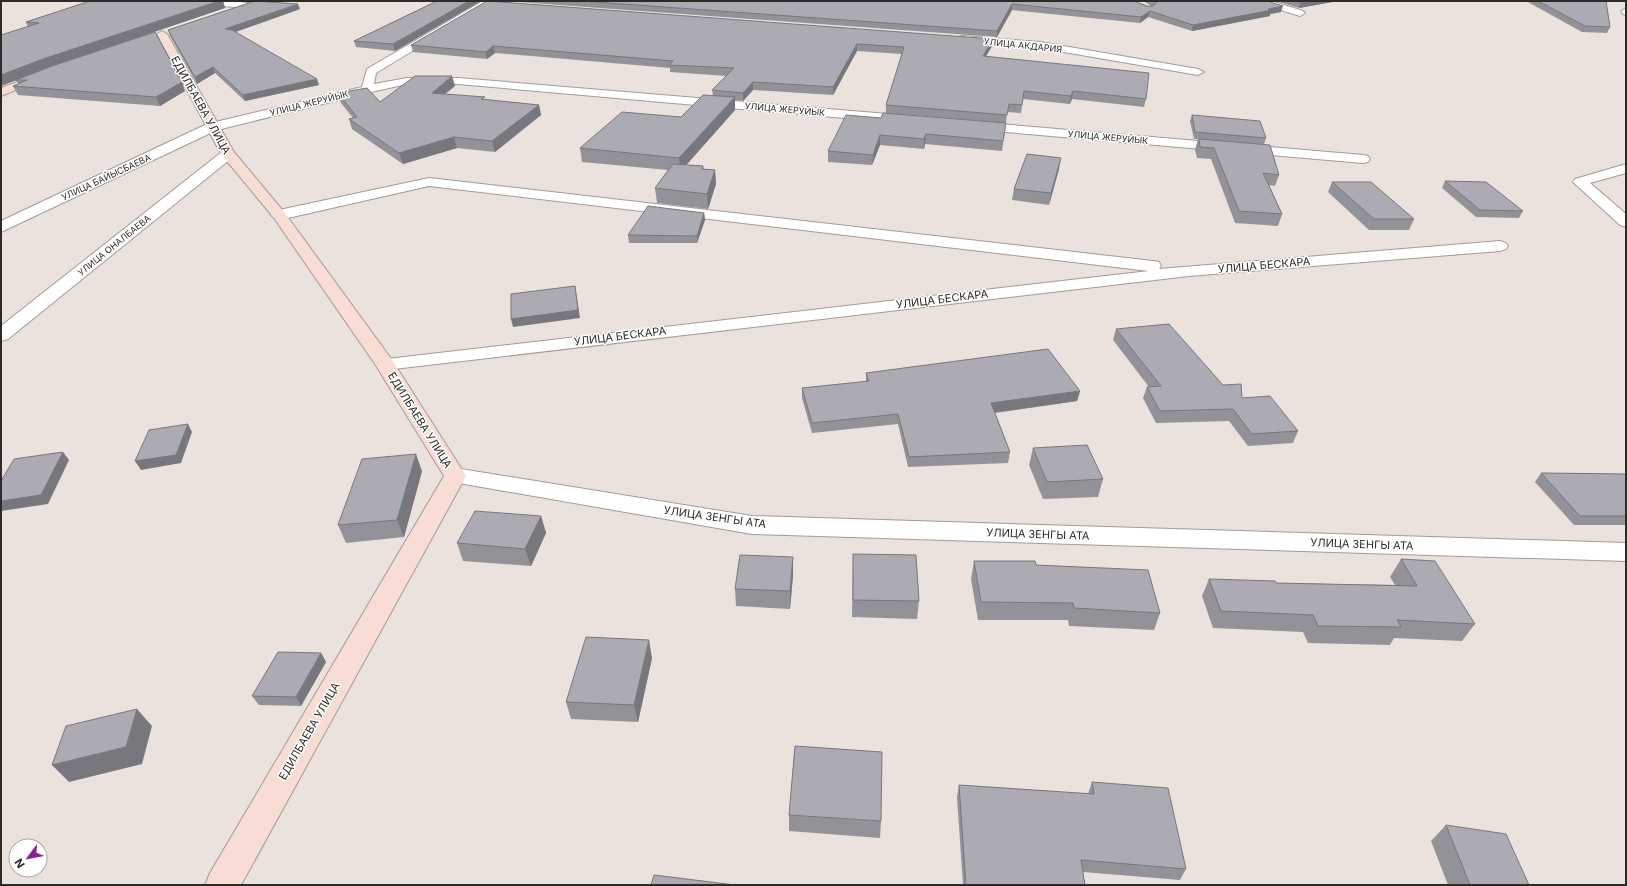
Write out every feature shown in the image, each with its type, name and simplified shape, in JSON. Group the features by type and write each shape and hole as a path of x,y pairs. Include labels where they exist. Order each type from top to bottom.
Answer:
{"street":[{"path":"195,1 249,5"},
{"path":"220,14 259,1"},
{"path":"1261,1 1300,13"},
{"path":"367,89 372,71 489,2 503,4"},
{"name":"ЕДИЛБАЕВА УЛИЦА","path":"162,34 228,154 279,215 385,364 455,476 222,885"},
{"name":"УЛИЦА АКДАРИЯ","path":"953,38 1040,45 1198,72"},
{"path":"1,92 52,71"},
{"name":"УЛИЦА ЖЕРУЙЫК","path":"212,127 367,89 407,81 458,81 926,121"},
{"name":"УЛИЦА ЖЕРУЙЫК","path":"966,125 1363,159"},
{"name":"УЛИЦА БАЙЫСБАЕВА","path":"1,227 212,127"},
{"name":"УЛИЦА ОНАЛБАЕВА","path":"1,335 228,154"},
{"path":"1626,168 1580,182 1626,222"},
{"path":"279,215 429,182 1189,271"},
{"name":"УЛИЦА БЕСКАРА","path":"385,364 1189,271 1500,246"},
{"name":"УЛИЦА ЗЕНГЫ АТА","path":"455,476 752,525 1626,552"}],"building":[{"path":"90,1 219,1 43,59 1,75 1,35 39,23 26,22"},
{"path":"255,1 298,4 225,29 232,30 317,79 243,95 213,67 195,77 168,30"},
{"path":"437,1 469,1 393,44 354,41"},
{"path":"487,1 993,39 983,56 1149,73 1146,99 1073,91 1071,96 1024,91 1022,105 1009,104 1007,115 886,105 904,47 857,44 833,87 753,82 743,93 712,90 734,68 669,65 673,61 493,46 486,52 411,45"},
{"path":"581,1 1134,1 1147,6 1153,6 1157,2 1155,1 1267,1 1283,6 1268,9 1272,10 1193,25 1150,11 1141,17 1012,4 997,31"},
{"path":"1296,1 1309,1 1301,3"},
{"path":"1538,1 1606,1 1610,27 1585,26"},
{"path":"155,32 182,82 156,97 13,86 27,80 16,80 52,66"},
{"path":"415,76 452,76 432,93 485,97 481,99 539,105 492,141 454,137 399,153 349,119 357,117 338,93 367,88 380,102"},
{"path":"703,95 735,97 679,158 580,148 622,112 681,117"},
{"path":"883,113 1006,123 1003,141 926,134 924,139 880,135 873,155 828,151 846,115 881,118"},
{"path":"1192,115 1260,121 1266,138 1195,132"},
{"path":"1199,139 1270,145 1279,175 1263,173 1282,214 1239,211 1214,148 1200,147"},
{"path":"1027,154 1061,158 1051,193 1014,189"},
{"path":"673,164 703,166 702,169 715,170 707,194 655,188"},
{"path":"1445,181 1486,182 1523,211 1480,210"},
{"path":"1332,182 1371,182 1414,219 1374,219"},
{"path":"648,206 704,213 697,236 628,235"},
{"path":"575,286 578,310 511,319 511,294"},
{"path":"1169,324 1223,385 1241,384 1242,398 1270,396 1298,431 1252,434 1233,409 1160,411 1147,387 1161,386 1116,329"},
{"path":"1048,349 1080,391 991,403 1010,452 909,457 898,414 812,423 802,388 869,381 866,373"},
{"path":"188,424 176,455 135,461 149,430"},
{"path":"1087,445 1103,479 1047,482 1033,448"},
{"path":"63,452 41,495 1,501 1,481 14,459"},
{"path":"416,454 397,520 338,525 362,459"},
{"path":"1541,473 1626,474 1626,516 1580,516"},
{"path":"475,511 541,516 525,549 457,543"},
{"path":"853,554 916,555 919,601 853,600"},
{"path":"740,555 793,557 790,591 735,589"},
{"path":"1401,559 1435,561 1475,624 1397,620 1401,627 1318,626 1313,615 1221,611 1209,579 1275,581 1276,583 1417,586"},
{"path":"974,561 1035,561 1036,565 1148,570 1160,613 1074,608 1073,603 981,602"},
{"path":"586,637 649,640 634,705 566,702"},
{"path":"278,652 321,653 296,697 252,696"},
{"path":"137,709 126,747 52,765 66,726"},
{"path":"795,746 882,752 881,821 789,815"},
{"path":"1092,782 1168,788 1186,869 1081,860 1085,885 966,885 959,785 1094,794"},
{"path":"1446,825 1506,834 1529,885 1470,885"},
{"path":"654,875 735,885 651,885"}]}
